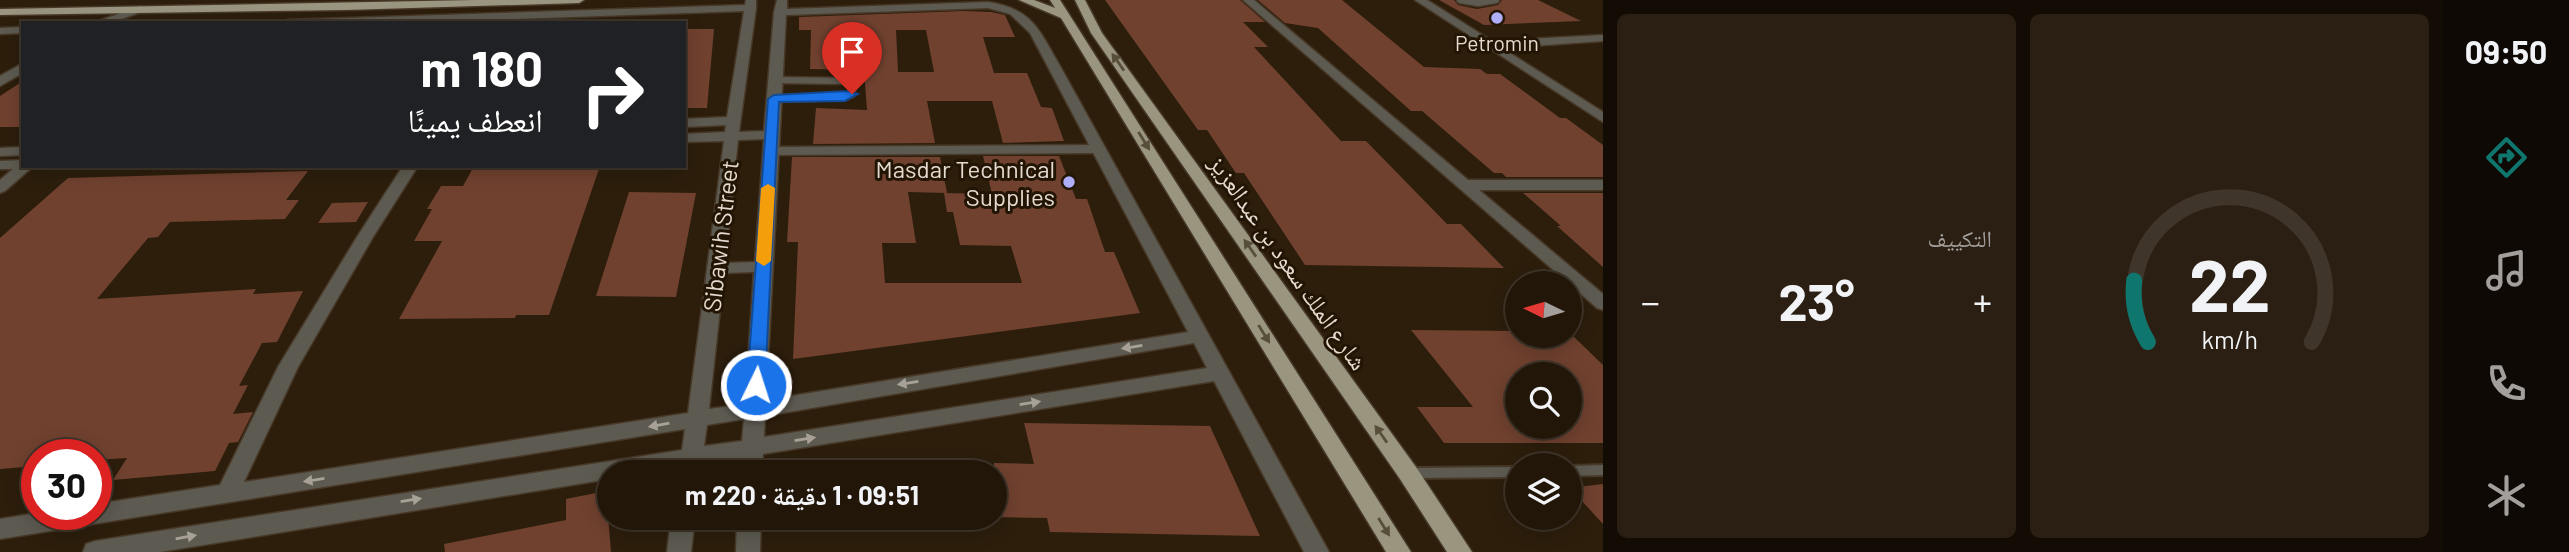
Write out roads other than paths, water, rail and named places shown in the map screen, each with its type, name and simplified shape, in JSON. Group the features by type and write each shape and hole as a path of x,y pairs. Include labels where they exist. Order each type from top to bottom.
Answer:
{"main road":[{"path":"182,8 346,0"},
{"path":"0,12 346,7 579,0"},
{"path":"1024,0 1066,16"},
{"path":"1055,0 1399,552"},
{"name":"شارع الملك سعود بن عبدالعزيز","path":"1080,0 1097,33 1408,473 1460,552"},
{"path":"1088,0 1097,33"}],"street":[{"path":"1248,0 1603,304"},
{"path":"1420,0 1603,118"},
{"path":"336,21 751,4"},
{"name":"Sibawih Street","path":"691,460 751,4"},
{"path":"781,6 988,5 1005,7 1023,14 1317,552"},
{"name":"Sibawih Street","path":"751,460 781,6"},
{"path":"104,21 140,9"},
{"path":"71,10 90,14 88,21"},
{"path":"0,31 21,30"},
{"path":"1489,45 1603,38"},
{"path":"0,82 21,69"},
{"path":"686,123 733,128 771,143"},
{"path":"686,138 733,128"},
{"path":"0,152 21,151"},
{"path":"0,165 21,165"},
{"path":"0,188 21,168"},
{"path":"227,494 288,367 365,237 410,168"},
{"path":"1465,185 1603,185"},
{"path":"716,268 763,267"},
{"path":"112,511 1200,336"},
{"path":"707,460 752,447 1220,373"},
{"path":"95,552 597,479"},
{"path":"0,529 21,526"},
{"path":"679,552 682,530"},
{"path":"748,552 749,530"}],"lane":[{"path":"1460,0 1478,3 1496,0"},
{"path":"774,99 845,97 852,94 853,85 843,81 775,80"},
{"path":"771,143 1098,149"},
{"path":"1582,471 1603,470"},
{"path":"1408,473 1505,472"}],"place":[{"name":"Petromin","path":"1497,18"},
{"name":"Masdar Technical Supplies","path":"1069,182"}]}
